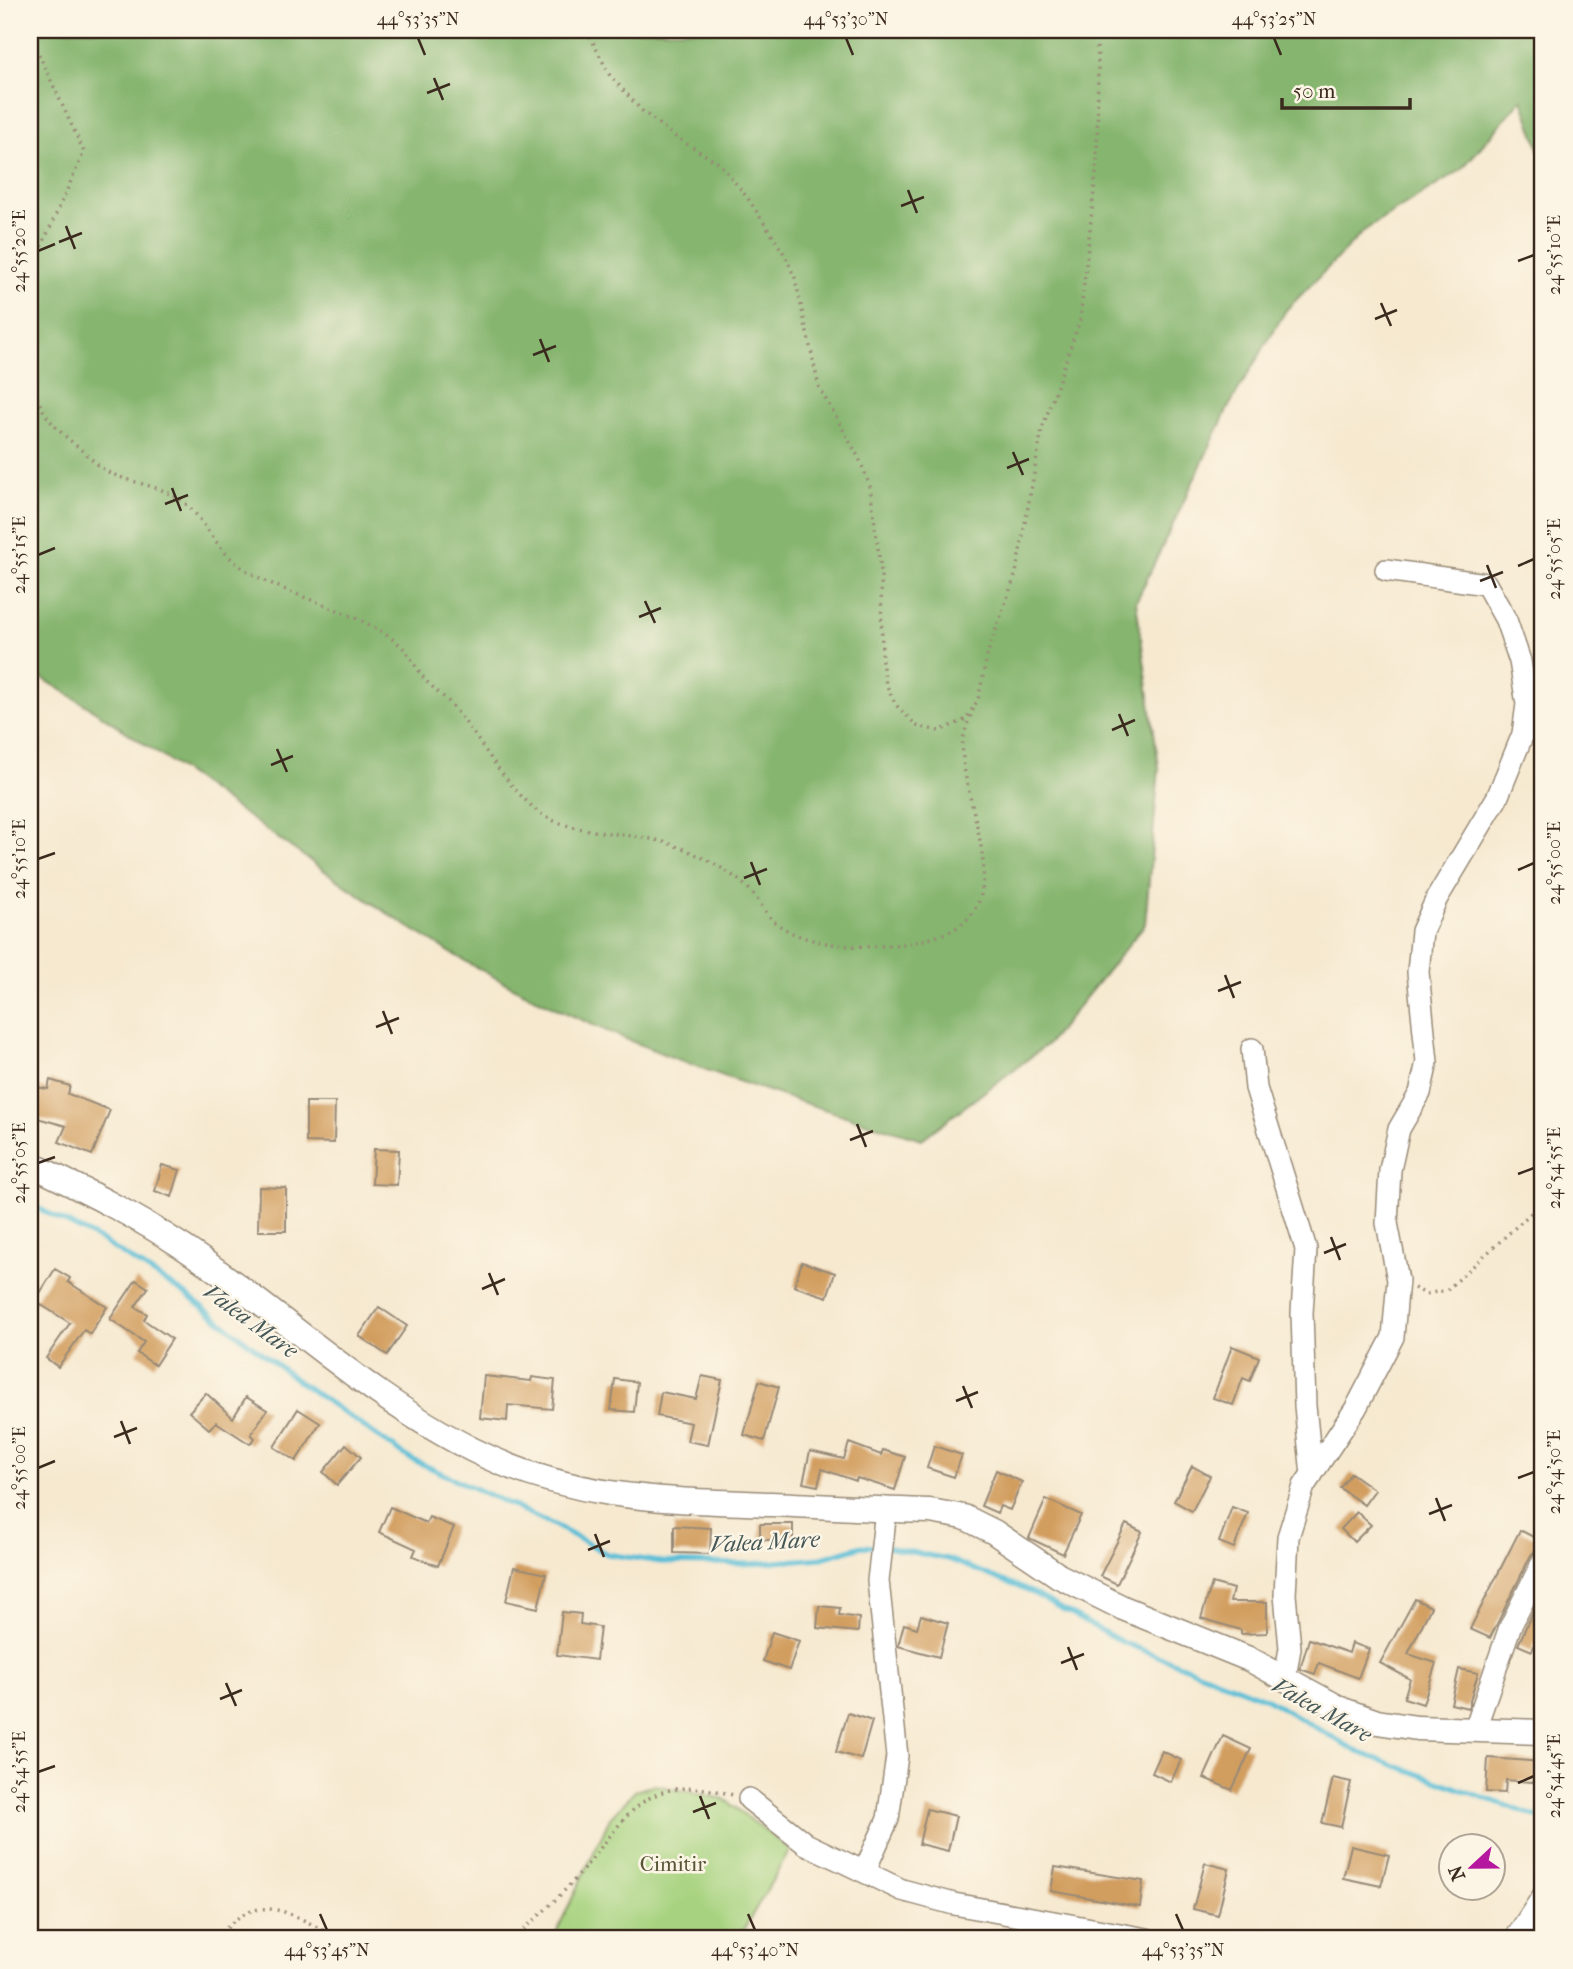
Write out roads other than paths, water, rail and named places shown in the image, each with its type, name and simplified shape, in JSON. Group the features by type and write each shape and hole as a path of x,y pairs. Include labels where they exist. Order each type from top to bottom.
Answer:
{"street":[{"path":"1285,1678 1290,1648 1285,1595 1288,1537 1304,1486 1356,1408 1393,1337 1398,1280 1387,1223 1390,1170 1399,1129 1420,1093 1427,1062 1418,972 1422,931 1437,898 1497,798 1515,762 1527,704 1521,661 1506,620 1486,584 1386,570"},
{"path":"1252,1049 1256,1088 1306,1249 1301,1313 1305,1406 1312,1475"},
{"path":"30,1164 122,1210 184,1247 372,1387 421,1420 474,1451 542,1477 594,1493 649,1500 886,1522 930,1511 964,1517 994,1532 1059,1576 1123,1608 1285,1678 1311,1695 1377,1722 1417,1728 1543,1732"},
{"path":"865,1870 888,1819 897,1756 879,1593 886,1522"},
{"path":"1475,1729 1510,1627 1543,1561"},
{"path":"749,1800 806,1844 902,1890 954,1904 1147,1939"},
{"path":"1515,1939 1537,1904"},
{"path":"1531,1939 1537,1904"}],"waterway":[{"name":"Valea Mare","path":"30,1204 102,1241 188,1296 298,1381 409,1458 554,1525 607,1554 660,1562 751,1564 822,1558 862,1546 876,1547"},
{"name":"Valea Mare","path":"885,1547 948,1559 1031,1592 1122,1642 1265,1698 1358,1752 1543,1819"}],"park label":[{"name":"Cimitir","path":"673,1864"}]}
